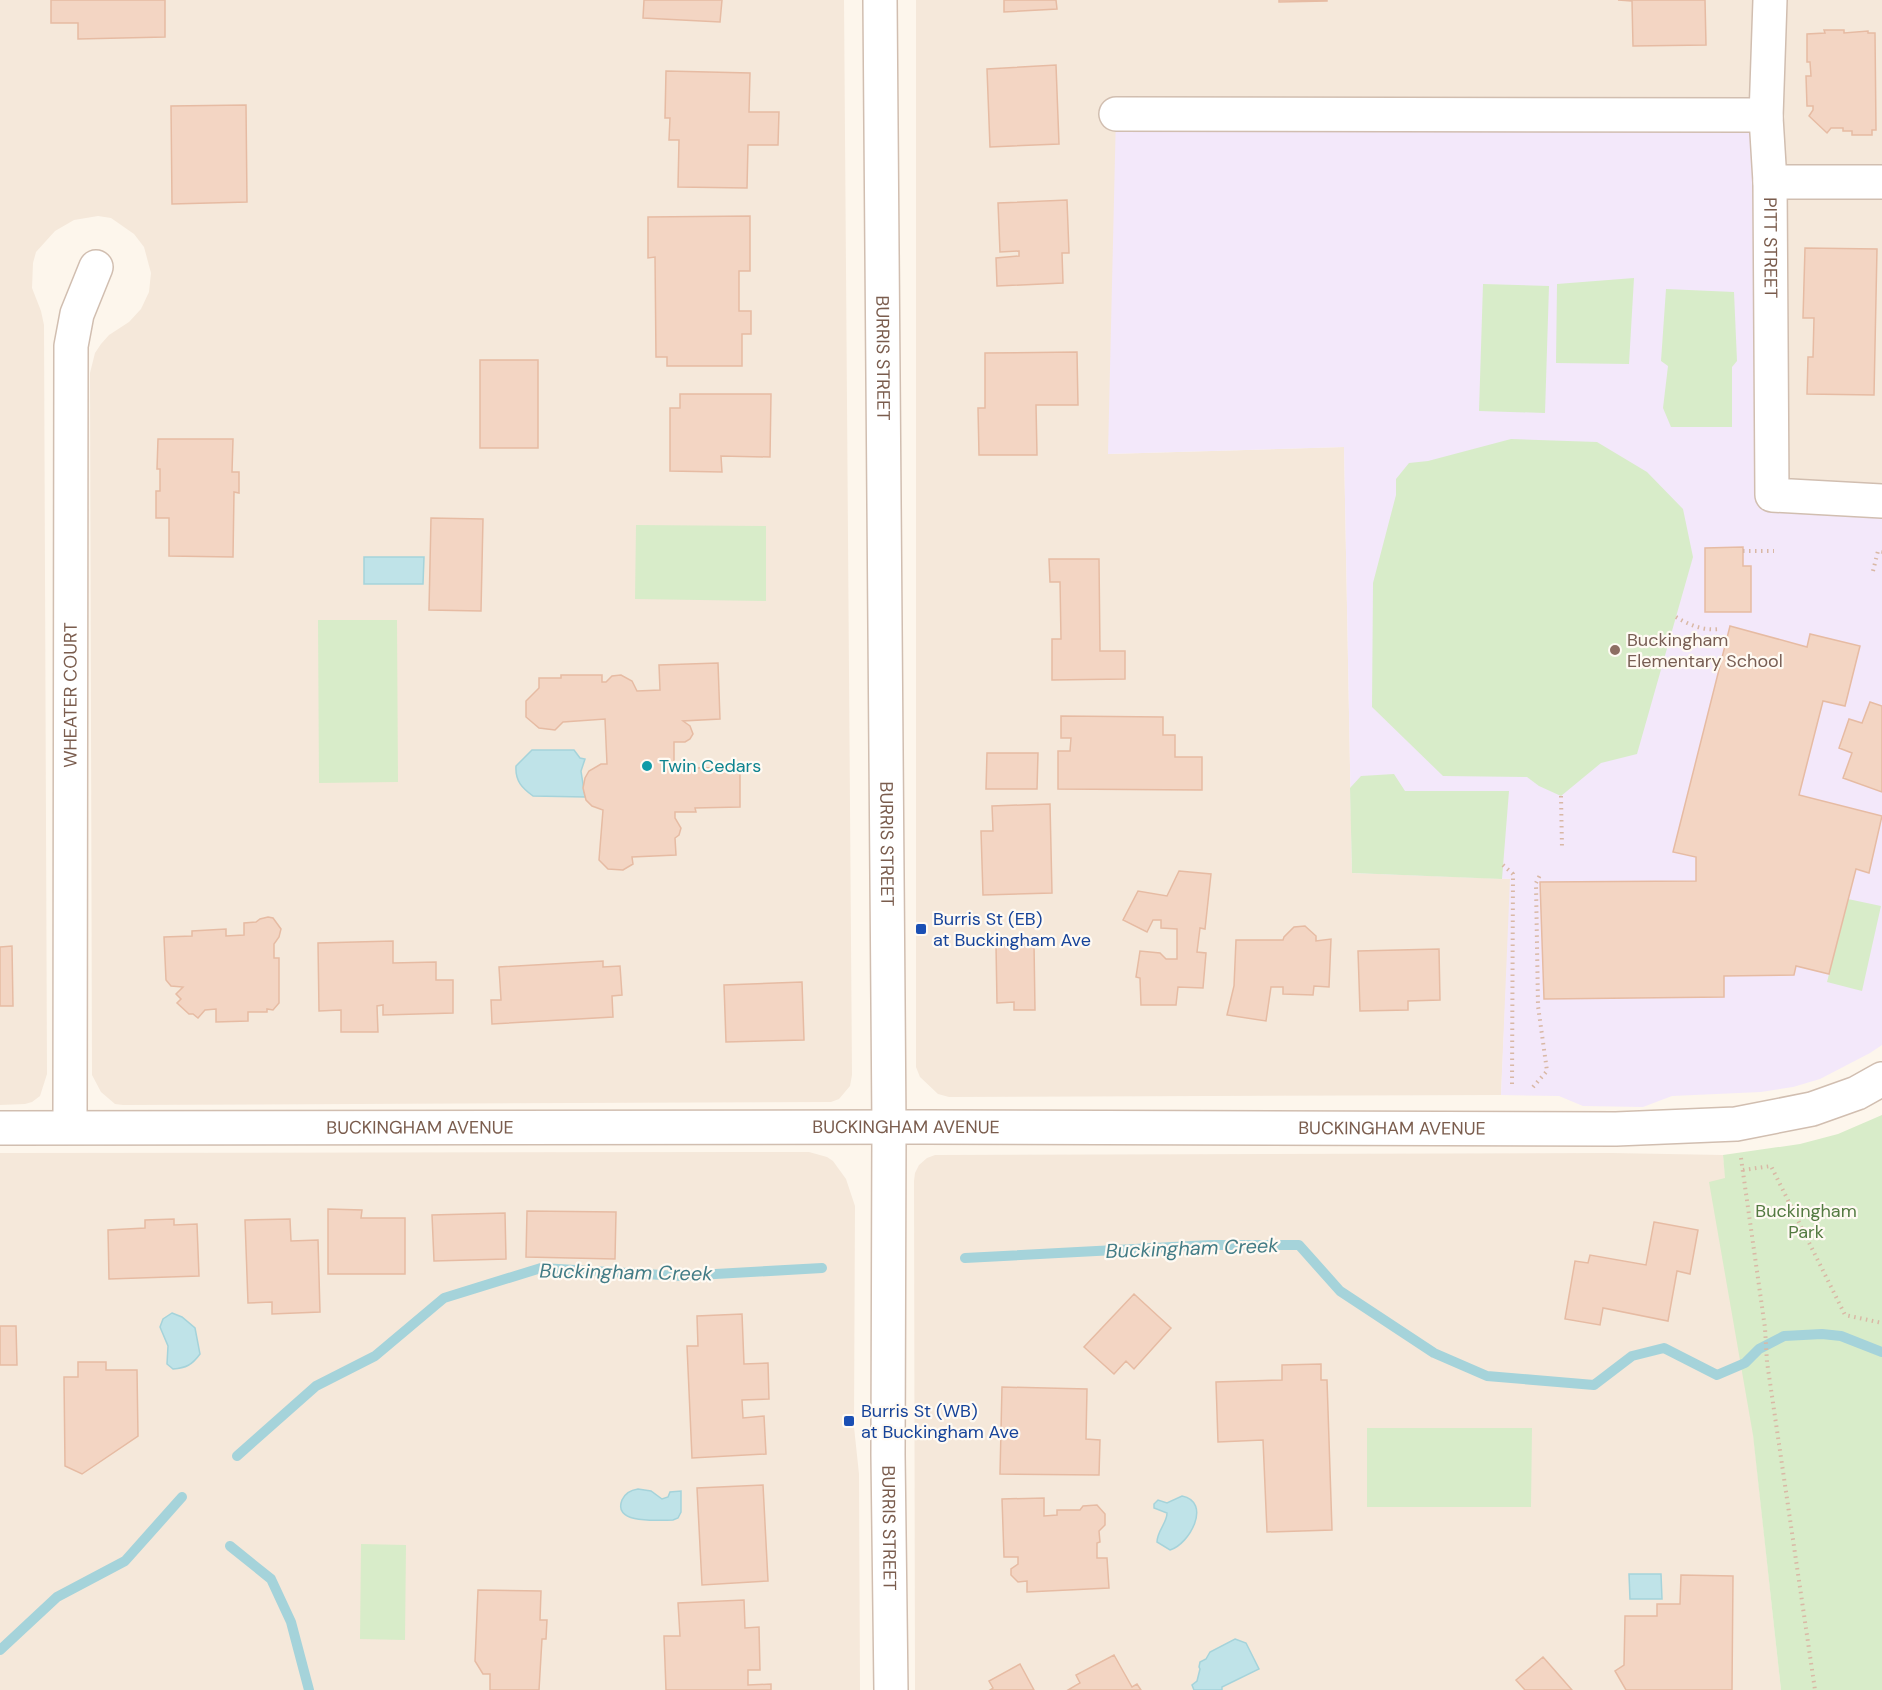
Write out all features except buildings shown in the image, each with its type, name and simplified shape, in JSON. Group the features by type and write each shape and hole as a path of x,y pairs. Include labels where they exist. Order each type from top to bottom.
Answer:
{"street":[{"name":"BURRIS STREET","path":"880,0 891,1690"},
{"name":"PITT STREET","path":"1770,0 1766,117 1770,182 1772,495 1882,501"},
{"path":"1116,114 1753,115 1766,117"},
{"path":"1770,182 1882,182"},
{"name":"WHEATER COURT","path":"70,1127 71,346 77,314 96,267"},
{"name":"BUCKINGHAM AVENUE","path":"0,1128 1616,1129 1736,1124 1812,1109 1857,1093 1882,1079"}],"path":[{"path":"1743,551 1774,551"},
{"path":"1873,571 1878,551 1882,552"},
{"path":"1676,617 1710,631 1720,629"},
{"path":"1561,796 1562,848"},
{"path":"1503,865 1513,874 1512,1087"},
{"path":"1533,1087 1547,1071 1538,1006 1536,883 1540,875"},
{"path":"1736,1124 1765,1328 1767,1362 1815,1690"},
{"path":"1743,1170 1771,1166 1845,1315 1882,1323"}],"shaded area":[{"path":"0,0 844,0 852,1075 850,1086 839,1099 831,1102 123,1105 115,1104 101,1092 92,1075 90,373 95,353 101,344 109,335 129,322 141,309 149,292 151,273 144,247 134,234 111,218 98,216 74,220 55,231 36,252 33,263 32,288 44,325 47,1074 40,1096 32,1102 0,1105"},
{"path":"916,0 1757,0 1753,115 1108,454 1344,447 1352,873 1511,879 1501,1095 949,1097 938,1094 920,1077 916,1067"},
{"path":"1784,0 1882,0 1882,482 1881,485 1781,496"},
{"name":"Buckingham Elementary School","path":"1116,114 1753,115 1754,495 1781,496 1882,512 1882,1045 1820,1079 1793,1087 1761,1092 1672,1096 1643,1107 1583,1106 1559,1096 1501,1095 1510,879 1352,873 1344,447 1108,454"},
{"path":"809,1152 833,1161 846,1179 855,1206 854,1427 859,1474 860,1690 0,1690 0,1153"},
{"path":"1612,1153 1723,1155 1781,1690 915,1690 914,1181 919,1165 927,1158 935,1155"}],"green space":[{"path":"1634,278 1629,364 1556,363 1557,284"},
{"path":"1483,284 1549,286 1545,413 1479,411"},
{"path":"1666,289 1734,292 1737,361 1732,367 1732,427 1671,427 1663,408 1668,366 1661,361"},
{"path":"1511,439 1597,442 1647,472 1683,509 1693,557 1637,754 1601,763 1561,796 1539,786 1527,777 1443,776 1372,707 1373,583 1396,495 1396,479 1409,463 1428,461"},
{"path":"636,525 766,526 766,601 635,599"},
{"path":"318,620 397,620 398,782 319,783"},
{"path":"1394,774 1405,791 1509,791 1502,879 1352,873 1350,788 1361,776"},
{"path":"1848,899 1881,906 1862,991 1827,982"},
{"name":"Buckingham Park","path":"1882,1115 1882,1690 1781,1690 1753,1435 1709,1182 1725,1178 1723,1155 1800,1144 1838,1134"},
{"path":"1367,1428 1532,1428 1531,1507 1367,1507"},
{"path":"361,1544 406,1545 405,1640 360,1639"}],"water":[{"path":"364,557 424,557 423,584 364,584"},
{"path":"532,750 574,750 580,758 585,759 581,771 585,797 533,796 526,790 518,780 516,766"},
{"path":"172,1313 182,1317 195,1328 200,1354 188,1365 173,1369 167,1364 168,1346 160,1327 163,1319"},
{"path":"638,1489 651,1491 662,1499 668,1497 670,1492 681,1491 681,1512 678,1518 649,1520 624,1514 621,1508 623,1498 629,1492"},
{"path":"1182,1496 1191,1500 1196,1506 1195,1523 1185,1540 1170,1550 1157,1542 1167,1513 1154,1508 1154,1504 1158,1500 1167,1503"},
{"path":"1629,1574 1661,1574 1662,1599 1630,1599"},
{"path":"1235,1639 1246,1643 1259,1669 1222,1687 1222,1690 1194,1690 1192,1685 1197,1681 1200,1662 1206,1659 1210,1652"}],"waterway":[{"name":"Buckingham Creek","path":"965,1258 1210,1245 1299,1245 1340,1291 1434,1353 1487,1376 1594,1385 1632,1356 1664,1348 1717,1375 1745,1363 1759,1349 1784,1336 1822,1334 1841,1336 1882,1352"},
{"name":"Buckingham Creek","path":"237,1456 316,1386 375,1356 444,1298 541,1268 680,1276 822,1268"},
{"name":"Buckingham Creek","path":"0,1650 57,1597 125,1561 182,1497"},
{"path":"230,1546 271,1579 291,1622 309,1690"}],"place":[{"name":"Buckingham Elementary School","path":"1615,650"},
{"name":"Twin Cedars","path":"647,766"},
{"name":"Burris St (EB) at Buckingham Ave","path":"921,929"},
{"name":"Burris St (WB) at Buckingham Ave","path":"849,1421"}]}
